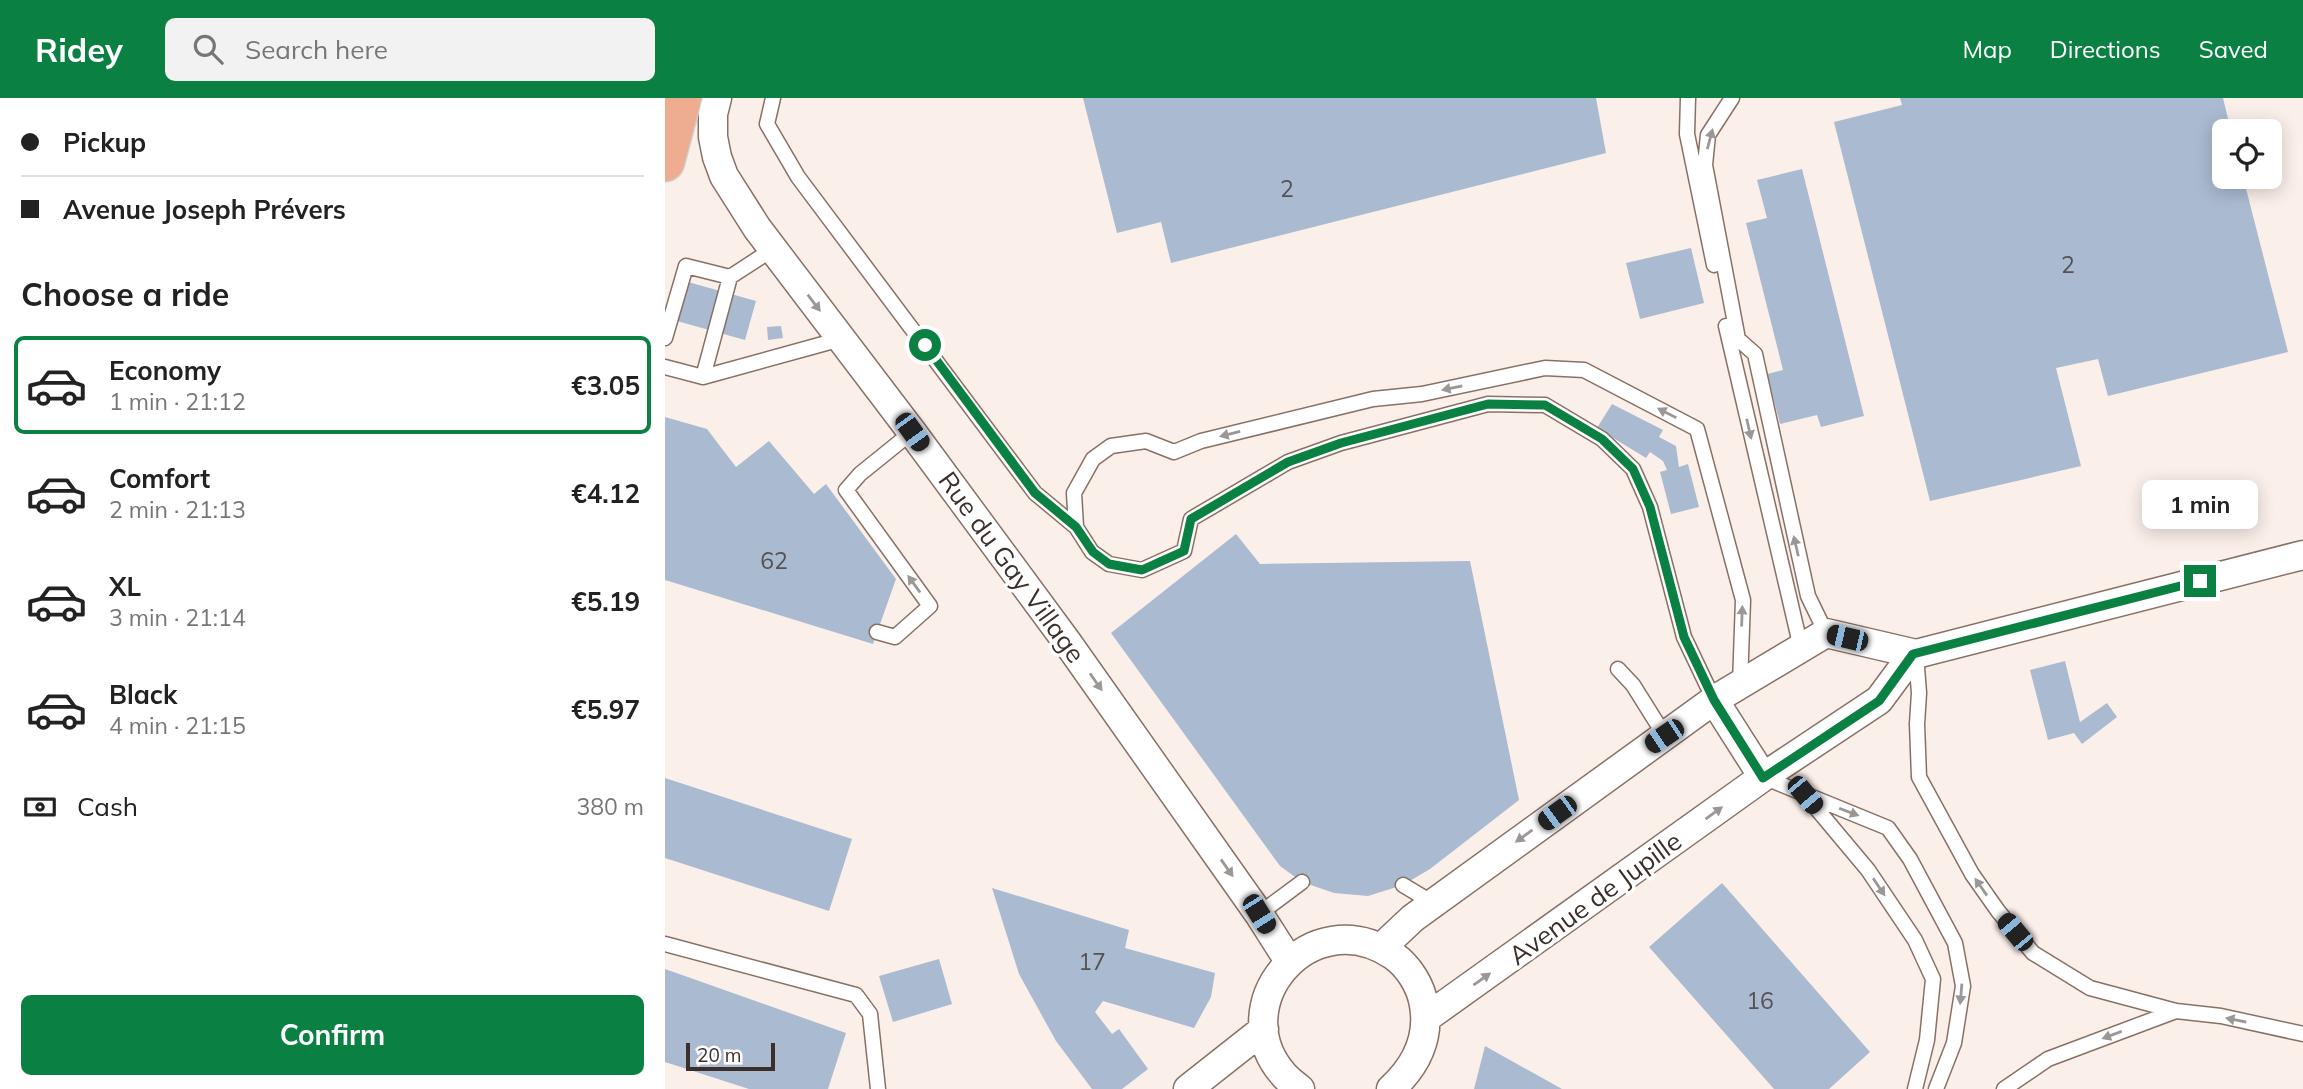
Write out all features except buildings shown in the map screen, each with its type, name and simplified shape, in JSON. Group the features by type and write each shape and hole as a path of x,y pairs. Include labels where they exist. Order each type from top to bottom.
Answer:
{"main road":[{"path":"665,162 682,98"}],"street":[{"name":"Rue du Gay Village","path":"717,98 713,114 713,137 717,157 724,176 757,228 1074,652 1259,914 1289,961"},
{"path":"1381,947 1413,918 1619,767 1714,700 1826,633 1915,654 2303,555"},
{"name":"Avenue de Jupille","path":"1426,1018 1763,778 1879,701 1915,654"},
{"path":"1714,700 1763,778"},
{"path":"1300,1089 1283,1074 1270,1053 1263,1029 1265,1004 1274,981 1289,961 1309,947 1333,940 1357,940 1381,947 1399,960 1413,976 1423,997 1426,1018 1416,1078 1391,1089"},
{"path":"1188,1089 1263,1029"}],"lane":[{"path":"773,98 768,124 798,177 1035,493 1076,527 1093,552 1109,564 1142,570 1184,551 1191,519 1288,462 1341,443 1488,404 1545,405 1602,439 1633,469 1650,507 1684,637 1714,700"},
{"path":"1688,98 1687,134 1733,361 1801,648"},
{"path":"1732,98 1708,135 1705,164 1738,339 1755,354 1808,596 1826,633"},
{"path":"703,377 730,278 773,249"},
{"path":"665,338 686,265 730,278"},
{"path":"665,367 703,377 841,339"},
{"path":"1076,527 1074,493 1093,458 1111,446 1146,441 1174,452 1201,441 1373,399 1422,394 1545,369 1584,370 1697,429 1743,600 1740,684"},
{"path":"877,632 895,637 930,606 846,490 860,474 912,432"},
{"path":"1915,654 1919,693 1919,777 1972,874 2033,953 2090,988 2176,1011 2221,1016 2303,1034"},
{"path":"1618,669 1633,685 1664,736"},
{"path":"1763,778 1888,828 1910,859 1955,943 1963,986 1955,1043 1936,1089"},
{"path":"1805,795 1868,870 1915,940 1933,979 1927,1040 1915,1089"},
{"path":"1259,914 1302,882"},
{"path":"1403,884 1433,904"},
{"path":"665,944 856,995 870,1014 878,1089"},
{"path":"2004,1089 2048,1059 2176,1011"}],"route":[{"path":"925,345 1035,493 1076,527 1093,552 1109,564 1142,570 1184,551 1191,519 1288,462 1341,443 1488,404 1545,405 1602,439 1633,469 1650,507 1684,637 1714,700 1763,778 1879,701 1913,654 2200,581"}]}
